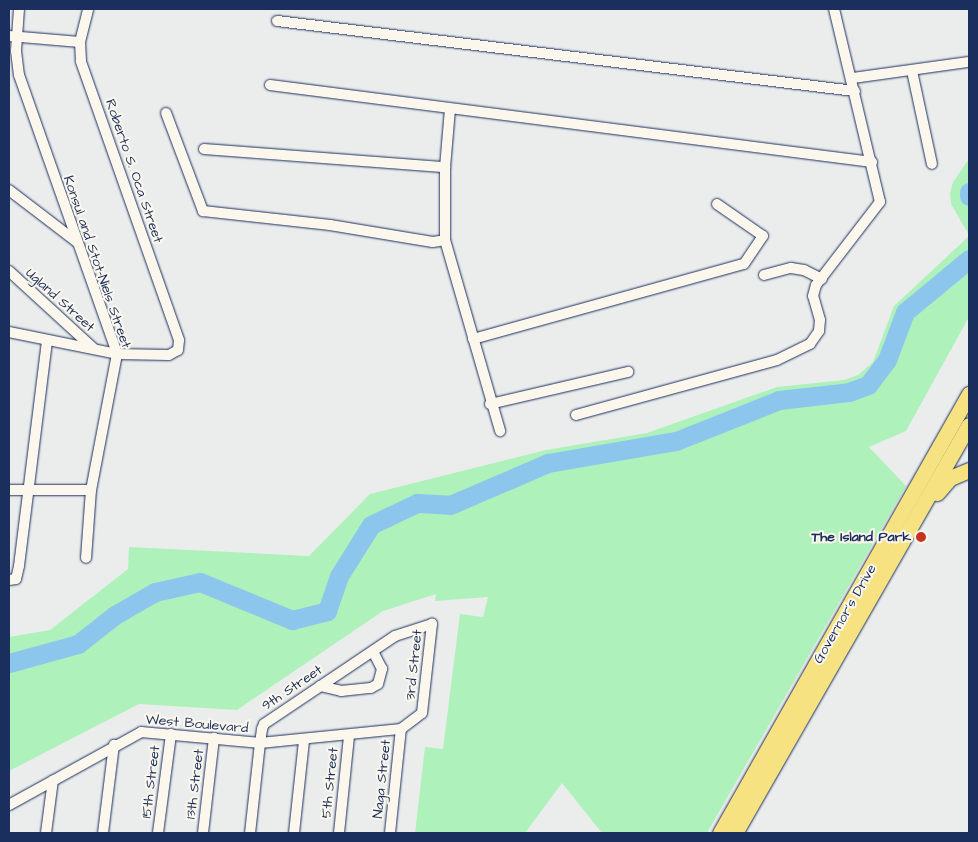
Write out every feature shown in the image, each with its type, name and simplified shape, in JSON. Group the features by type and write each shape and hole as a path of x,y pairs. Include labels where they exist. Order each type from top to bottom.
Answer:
{"highway":[{"name":"Governor's Drive","path":"735,833 960,439 969,394"},
{"name":"Governor's Drive","path":"720,833 960,439"},
{"path":"917,517 943,485 969,470"}],"street":[{"name":"Konsul and Stot-Niels Street","path":"19,9 13,37 19,75 117,354 91,490 86,558"},
{"name":"Roberto S. Oca Street","path":"88,9 80,42 81,61 179,340 178,350 169,354 117,354"},
{"path":"576,415 777,360 810,344 819,331 820,320 813,296 822,279 880,202 853,78 834,9"},
{"path":"277,21 855,91"},
{"path":"13,37 80,42"},
{"path":"853,78 969,62"},
{"path":"912,71 932,164"},
{"path":"270,85 450,110 872,162"},
{"path":"450,110 445,167 445,240 490,404 500,431"},
{"path":"166,113 203,212 330,226 433,242 445,240"},
{"path":"204,149 445,167"},
{"path":"9,190 77,242"},
{"path":"472,339 744,264 763,236 717,204"},
{"path":"764,275 791,268 804,270 822,279"},
{"name":"Ugland Street","path":"9,271 93,348"},
{"path":"9,332 117,354"},
{"path":"9,580 16,579 47,341"},
{"path":"490,404 628,372"},
{"path":"9,490 91,490"},
{"name":"9th Street","path":"250,833 260,742 267,721 395,636 432,624"},
{"name":"3rd Street","path":"401,729 422,713 432,624"},
{"path":"320,686 341,691 371,688 378,684 382,669 373,651"},
{"name":"West Boulevard","path":"9,805 114,745 141,732 260,742 304,741 401,729"},
{"name":"Naga Street","path":"390,833 401,729"},
{"name":"15th Street","path":"158,833 171,734"},
{"name":"5th Street","path":"339,833 349,736"},
{"name":"13th Street","path":"203,833 214,738"},
{"path":"294,833 304,741"},
{"path":"103,833 114,745"},
{"path":"46,833 53,780"}],"green space":[{"path":"969,159 969,235 951,204 950,193 953,182"},
{"path":"969,236 969,317 906,431 869,447 906,486 707,833 602,833 562,783 525,833 415,833 425,747 443,749 460,614 483,617 488,597 435,601 436,594 383,611 237,710 139,704 9,771 9,637 50,630 128,569 129,547 309,556 370,494 546,450 647,433 777,387 844,380 858,375 873,362 894,306"}],"waterway":[{"path":"9,663 78,644 115,615 155,592 200,582 292,620 327,611 339,576 371,525 417,503 450,505 548,463 676,441 779,400 849,392 868,385 887,360 905,312 969,259"}],"place":[{"name":"The Island Park","path":"921,537"}]}
